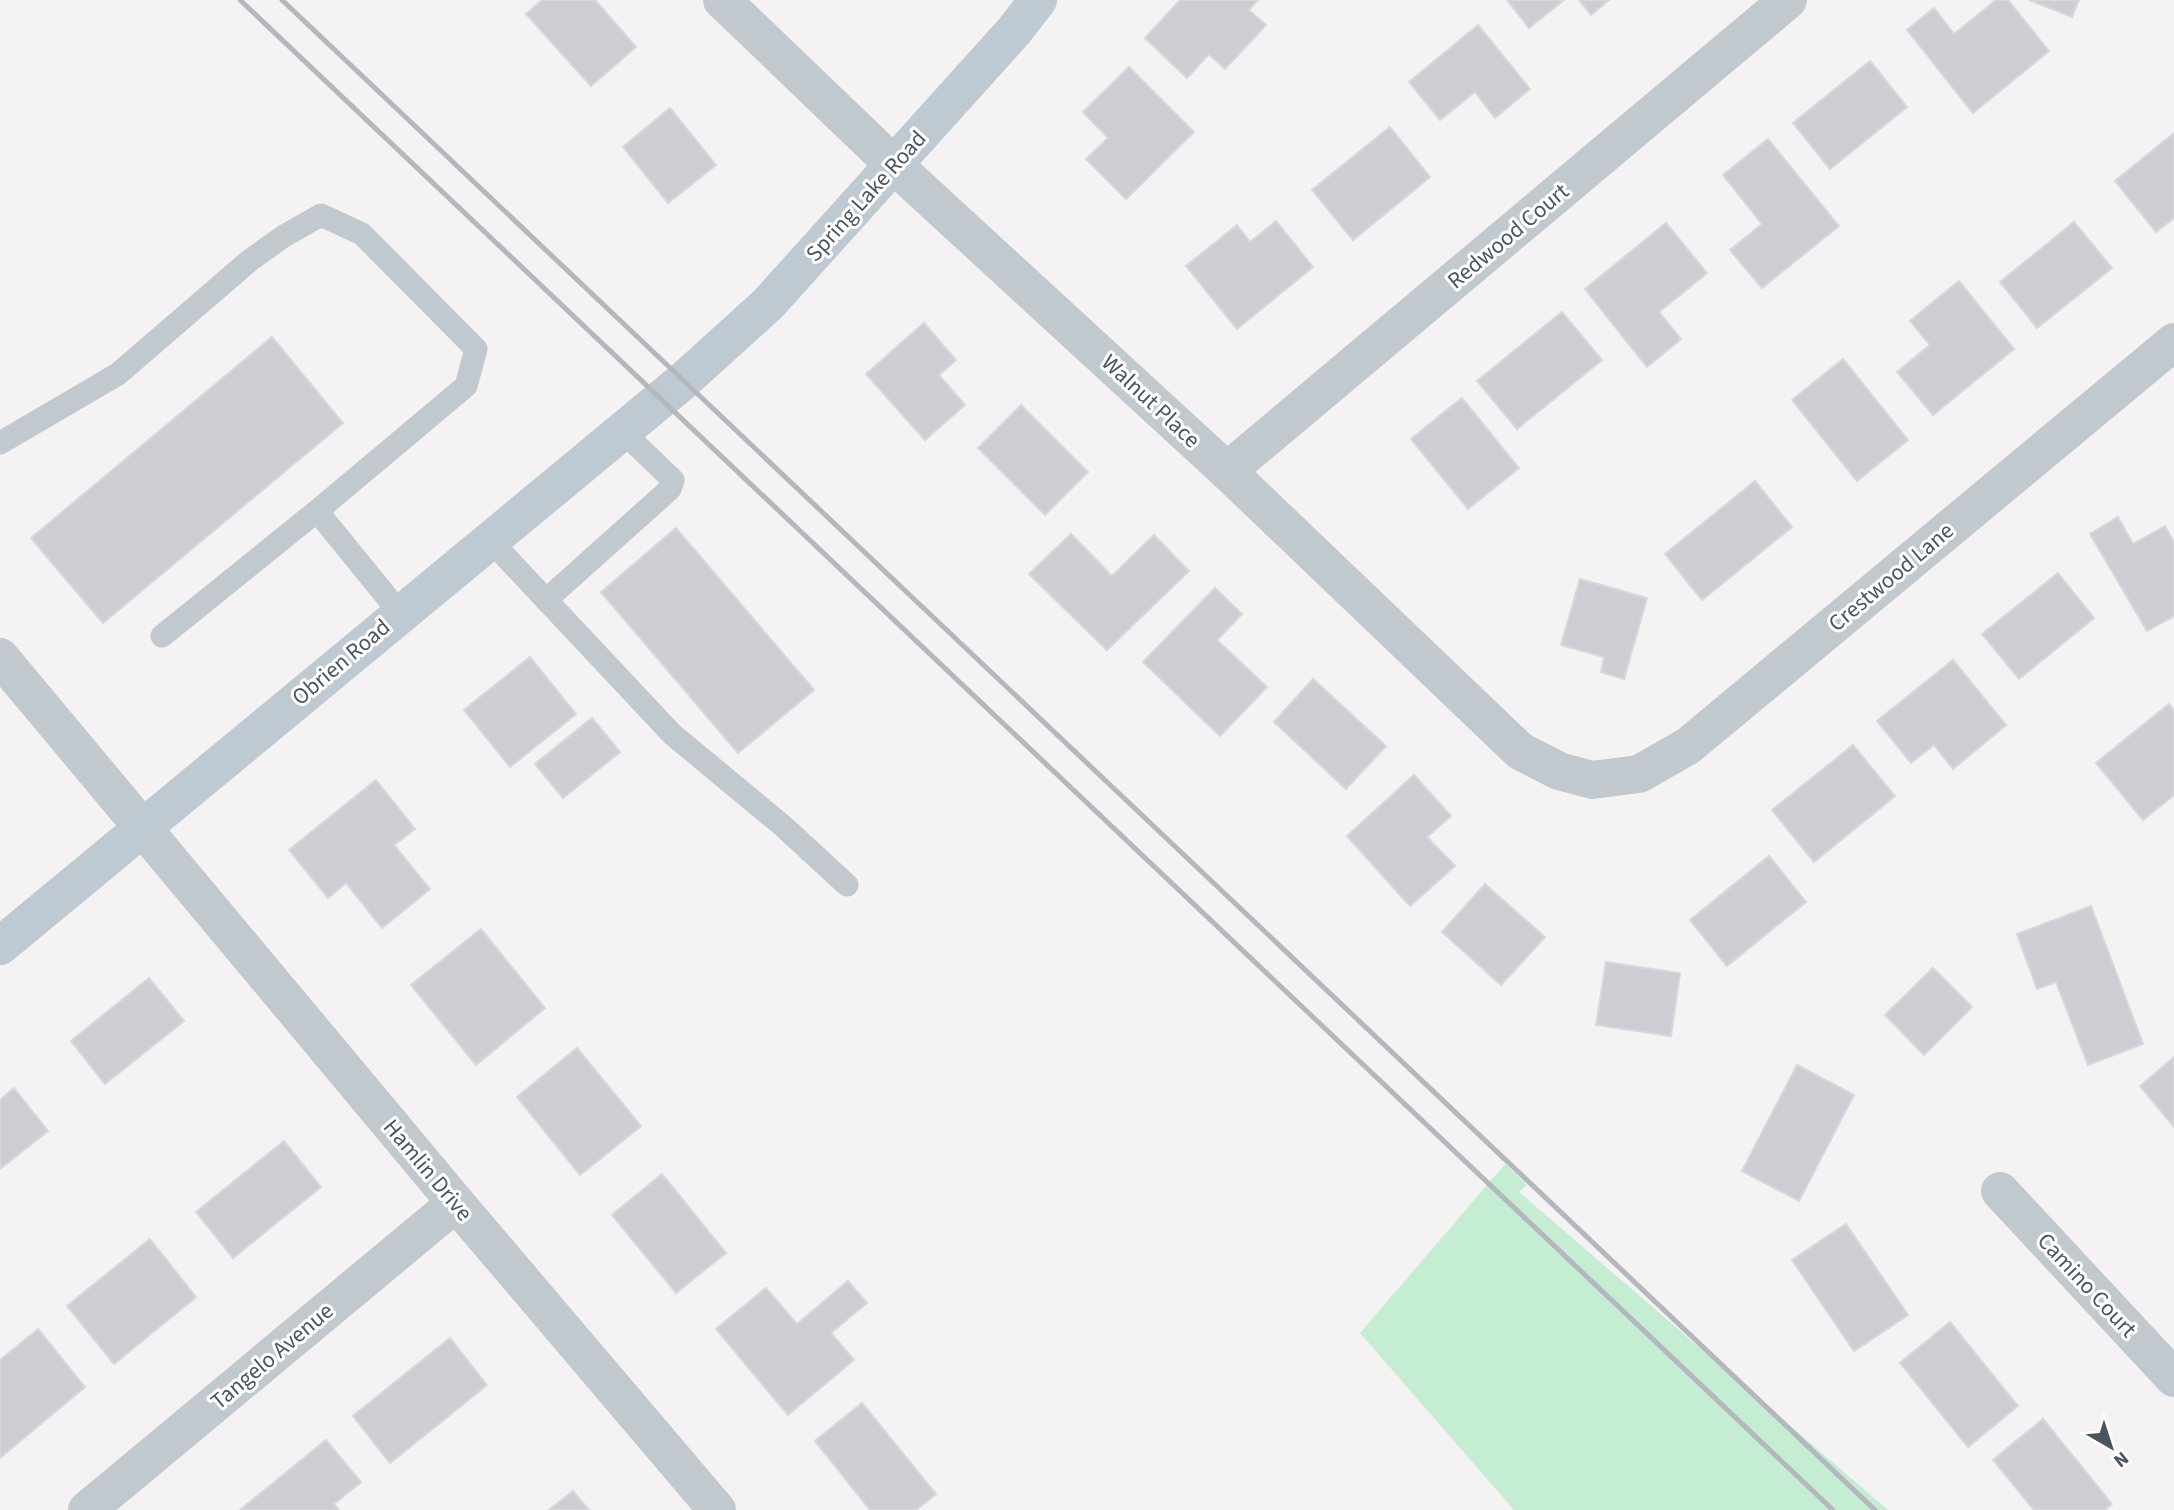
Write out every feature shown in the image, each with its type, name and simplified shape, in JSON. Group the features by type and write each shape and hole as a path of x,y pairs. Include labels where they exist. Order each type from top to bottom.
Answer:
{"street":[{"name":"Walnut Place","path":"722,0 894,166 1227,471 1520,751 1559,771 1592,780"},
{"name":"Spring Lake Road","path":"683,381 768,304 1014,31 1038,0"},
{"name":"Redwood Court","path":"1227,471 1788,0"},
{"name":"Crestwood Lane","path":"1592,780 1639,774 1688,746 2174,342"},
{"name":"Obrien Road","path":"0,946 683,381"},
{"name":"Hamlin Drive","path":"0,657 716,1510"},
{"name":"Camino Court","path":"2000,1191 2174,1378"},
{"name":"Tangelo Avenue","path":"87,1510 456,1203"}],"lane":[{"path":"0,443 118,374 248,261 321,215 362,234 476,349 466,386 162,636"},
{"path":"546,600 670,489 673,480 621,430"},
{"path":"317,511 400,613"},
{"path":"489,539 672,734 783,826 848,885"}],"green space":[{"path":"1505,1164 1527,1185 1519,1192 1888,1510 1514,1510 1360,1333"}],"building":[{"path":"542,0 595,0 636,47 591,86 526,14"},
{"path":"1180,0 1258,0 1249,10 1266,25 1225,69 1209,54 1187,78 1145,38"},
{"path":"1507,0 1564,0 1529,28"},
{"path":"1579,0 1609,0 1591,15"},
{"path":"1996,0 2008,0 2049,51 1973,113 1907,30 1934,8 1954,34"},
{"path":"2029,0 2079,0 2072,17"},
{"path":"1478,25 1530,89 1495,118 1475,92 1440,120 1409,82"},
{"path":"1870,61 1907,107 1830,169 1793,123"},
{"path":"1129,67 1194,132 1126,199 1086,159 1108,138 1083,112"},
{"path":"670,108 716,165 668,203 623,147"},
{"path":"1390,127 1430,177 1353,240 1312,190"},
{"path":"2174,133 2174,218 2156,232 2115,181"},
{"path":"1768,139 1839,226 1762,288 1730,250 1762,224 1723,175"},
{"path":"1276,221 1313,267 1237,329 1186,266 1237,225 1250,242"},
{"path":"2074,222 2112,268 2037,328 2000,282"},
{"path":"1666,223 1707,273 1659,312 1681,339 1647,367 1585,289"},
{"path":"1959,281 2014,349 1933,415 1897,372 1930,345 1910,321"},
{"path":"1562,312 1602,360 1517,429 1477,381"},
{"path":"924,323 956,360 939,375 965,405 925,440 866,374"},
{"path":"272,337 343,423 103,623 31,538"},
{"path":"1843,359 1908,440 1857,481 1792,400"},
{"path":"1462,398 1519,468 1468,509 1411,439"},
{"path":"1021,405 1088,472 1045,515 978,448"},
{"path":"1755,481 1792,527 1702,600 1665,554"},
{"path":"2118,517 2133,544 2165,526 2174,542 2174,616 2147,631 2090,534"},
{"path":"676,528 814,690 738,753 601,592"},
{"path":"1071,534 1112,576 1154,535 1189,571 1107,650 1029,574"},
{"path":"2058,573 2094,618 2019,679 1982,634"},
{"path":"1580,579 1647,598 1624,679 1601,672 1604,657 1561,645"},
{"path":"1215,588 1242,614 1217,640 1267,687 1220,736 1143,662"},
{"path":"530,657 576,714 510,767 464,710"},
{"path":"1953,660 2006,725 1953,769 1934,745 1911,763 1877,721"},
{"path":"1313,679 1386,746 1346,789 1274,722"},
{"path":"2169,704 2174,710 2174,795 2143,820 2096,763"},
{"path":"592,718 620,752 563,798 535,764"},
{"path":"1853,745 1895,796 1814,862 1772,810"},
{"path":"1414,775 1451,816 1427,837 1455,866 1410,906 1347,836"},
{"path":"376,780 415,829 394,845 430,889 382,928 346,883 328,898 289,850"},
{"path":"1769,856 1806,902 1727,966 1690,920"},
{"path":"1485,884 1545,937 1501,985 1442,932"},
{"path":"2091,906 2143,1044 2088,1065 2056,982 2037,989 2017,934"},
{"path":"481,929 545,1008 476,1065 411,985"},
{"path":"1606,962 1680,973 1671,1036 1596,1025"},
{"path":"1933,968 1972,1007 1924,1055 1885,1015"},
{"path":"149,978 184,1021 105,1084 71,1041"},
{"path":"577,1048 641,1126 580,1175 517,1097"},
{"path":"2174,1057 2174,1127 2140,1086"},
{"path":"1797,1065 1854,1095 1799,1201 1742,1171"},
{"path":"14,1088 48,1131 0,1169 0,1100"},
{"path":"284,1141 321,1187 233,1258 196,1212"},
{"path":"662,1174 726,1253 676,1293 612,1215"},
{"path":"1846,1224 1908,1315 1854,1351 1792,1260"},
{"path":"150,1239 196,1297 114,1364 67,1306"},
{"path":"848,1281 867,1303 831,1333 854,1360 788,1415 716,1329 766,1288 797,1324"},
{"path":"1950,1322 2018,1406 1968,1447 1900,1363"},
{"path":"38,1329 85,1387 0,1458 0,1360"},
{"path":"450,1338 487,1385 390,1463 353,1416"},
{"path":"862,1403 936,1494 916,1510 870,1510 815,1441"},
{"path":"2043,1419 2112,1504 2105,1510 2034,1510 1993,1460"},
{"path":"326,1440 361,1482 334,1504 339,1510 240,1510"},
{"path":"573,1491 589,1510 549,1510"}],"railway":[{"path":"240,0 1833,1510"},
{"path":"282,0 1875,1510"}]}
